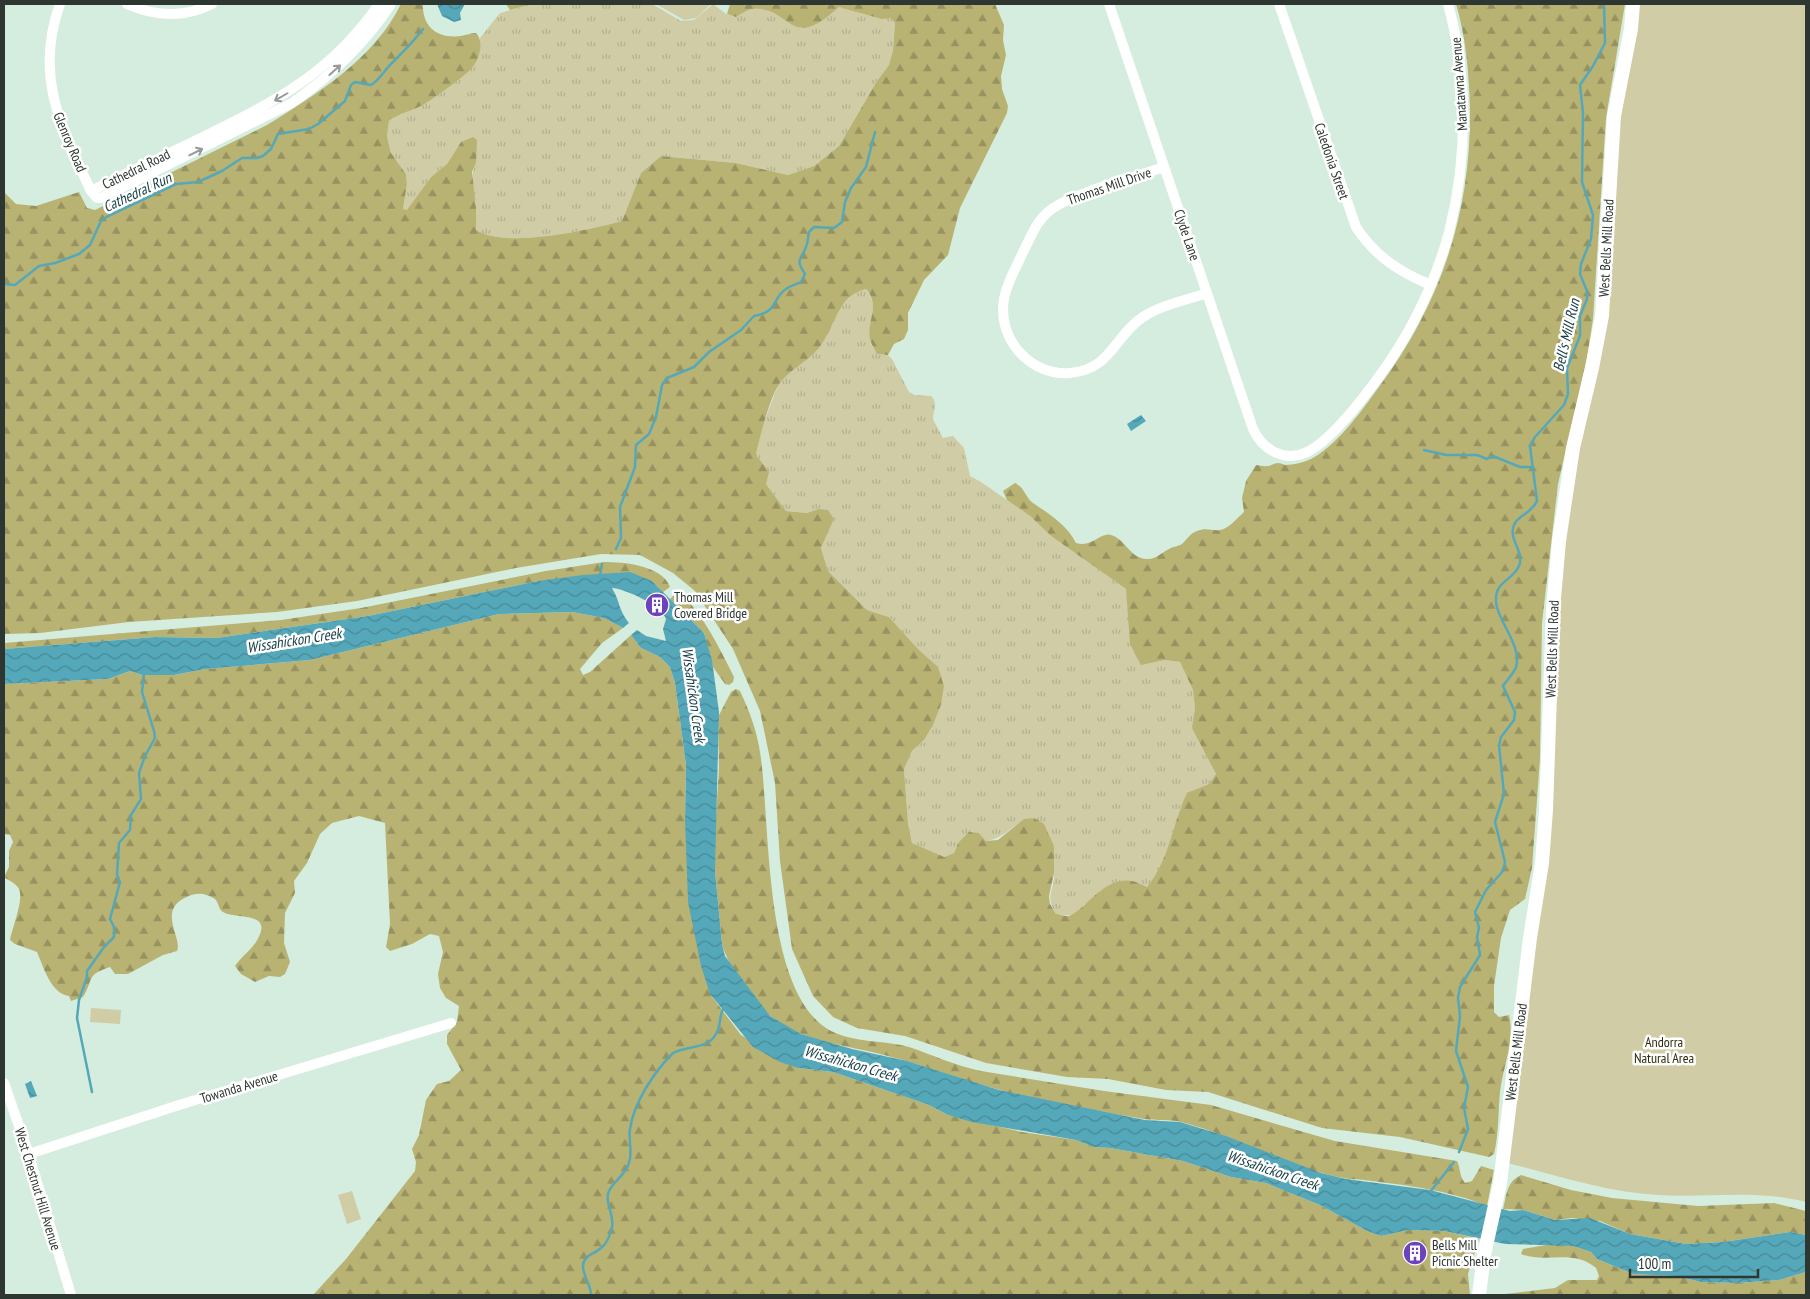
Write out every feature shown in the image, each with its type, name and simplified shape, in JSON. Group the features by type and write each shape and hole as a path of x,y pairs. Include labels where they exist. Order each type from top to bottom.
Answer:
{"street":[{"name":"Glenroy Road","path":"60,4 50,44 51,92 59,123 91,191"},
{"path":"127,4 147,12 168,14 190,12 212,4"},
{"name":"Cathedral Road","path":"379,4 346,45 301,85 260,109 91,191 97,198 101,198 292,102 319,84 346,59 371,32 391,4"},
{"name":"Clyde Lane","path":"1109,4 1253,429 1265,446 1282,455"},
{"name":"Caledonia Street","path":"1278,4 1356,227 1384,260 1407,275 1431,284"},
{"name":"Manatawna Avenue","path":"1282,455 1298,455 1310,451 1350,413 1375,383 1399,348 1431,284 1452,219 1462,148 1461,72 1448,4"},
{"name":"West Bells Mill Road","path":"1479,1295 1484,1255 1498,1194 1530,938 1544,846 1553,610 1559,541 1568,473 1602,316 1614,116 1634,4"},
{"name":"Thomas Mill Drive","path":"1164,167 1060,203 1048,212 1038,224 1008,285 1003,308 1004,324 1010,339 1020,353 1032,363 1046,370 1063,373 1092,368 1112,352 1131,326 1145,315 1207,293"},
{"name":"Towanda Avenue","path":"29,1154 179,1105 451,1023"},
{"name":"West Chestnut Hill Avenue","path":"4,1083 29,1154 71,1295"}],"green space":[{"path":"401,4 423,4 425,20 439,34 461,36 476,33 480,41 480,51 474,65 462,77 425,104 389,121 387,136 391,153 406,174 407,184 403,209 407,210 431,177 447,164 461,142 473,137 477,140 476,163 472,172 476,208 476,230 489,235 507,238 526,238 569,233 622,221 641,173 661,156 736,163 788,175 814,166 839,146 877,81 889,65 893,50 895,23 890,18 882,19 839,7 823,20 810,27 800,27 766,10 751,9 736,17 727,14 730,4 995,4 1004,25 1003,40 1006,55 1001,76 1002,89 1008,106 1007,113 960,208 948,255 924,280 908,313 908,330 904,339 894,344 888,355 877,354 869,333 873,308 870,295 866,289 856,292 843,305 818,349 787,375 778,386 768,409 756,455 769,472 766,484 786,511 807,513 818,509 828,510 834,519 821,548 828,571 867,610 889,617 919,650 938,667 944,686 941,704 933,725 924,740 912,751 904,769 908,823 912,843 944,857 954,853 958,843 969,832 979,833 986,841 998,840 1024,819 1034,818 1044,824 1054,846 1054,873 1049,896 1050,904 1056,914 1067,916 1079,910 1102,889 1112,884 1121,881 1132,881 1147,887 1161,865 1187,793 1209,784 1216,774 1192,728 1195,708 1193,690 1180,662 1164,660 1141,665 1130,644 1126,589 1051,536 1030,516 1007,500 1003,491 1015,483 1018,485 1030,501 1068,531 1076,543 1087,543 1103,536 1111,535 1119,539 1137,556 1146,559 1156,557 1180,545 1197,531 1203,529 1220,530 1230,525 1244,512 1242,498 1246,481 1256,465 1266,466 1281,463 1288,465 1308,460 1329,446 1355,419 1398,359 1418,326 1434,292 1458,222 1465,186 1469,148 1468,69 1465,43 1456,4 1625,4 1606,118 1593,319 1587,358 1558,484 1542,623 1540,759 1532,868 1525,899 1510,910 1501,938 1494,986 1494,1012 1499,1017 1509,1015 1511,1034 1501,1082 1498,1131 1494,1154 1489,1157 1400,1137 1322,1128 1208,1092 1166,1090 1108,1079 1067,1077 986,1063 905,1036 857,1028 833,1017 813,996 792,949 780,861 775,783 760,711 733,649 695,591 673,573 640,555 601,554 516,568 357,601 277,612 129,622 40,633 4,634 4,192 16,204 36,206 79,192 87,208 95,210 267,125 305,101 343,74 376,42 390,24"},
{"path":"506,4 533,4 510,10"},
{"path":"533,4 652,4 681,21 694,20 713,4 726,14 736,17 751,9 766,10 800,27 810,27 823,20 839,7 890,18 895,23 893,50 889,65 877,81 839,146 814,166 788,175 736,163 661,156 641,173 622,221 569,233 526,238 506,238 475,230 476,206 472,179 476,163 461,142 447,164 431,177 407,211 403,209 407,184 406,174 391,153 387,136 389,121 400,113 421,106 463,75 480,49 480,38 500,13"},
{"path":"656,4 711,4 696,18 684,20"},
{"name":"Andorra Natural Area","path":"1638,4 1806,4 1806,1202 1770,1196 1676,1196 1620,1191 1508,1163 1536,928 1559,581 1585,414 1617,133"},
{"path":"866,289 870,295 873,307 870,341 873,347 877,354 888,355 892,359 909,392 915,395 931,396 935,402 933,419 943,438 953,436 964,448 970,476 1030,516 1051,536 1126,589 1129,614 1164,660 1180,662 1193,690 1195,708 1193,728 1216,774 1209,784 1187,794 1158,874 1147,887 1130,881 1083,905 1075,914 1056,914 1050,897 1054,879 1053,868 1034,818 1021,822 993,840 986,841 979,833 958,843 954,853 943,857 912,843 908,823 904,769 912,751 924,740 938,668 889,617 867,610 828,571 821,548 834,519 818,509 807,513 786,511 766,484 756,455 762,427 778,386 791,370 818,349 841,307 855,291"},
{"path":"604,562 631,564 651,569 666,580 670,587 663,592 652,581 538,581 368,616 217,638 155,637 4,649 4,643 281,620 361,608 546,571"},
{"path":"682,594 705,623 723,655 734,677 733,682 729,685 725,684 713,667 704,633 670,599 674,595"},
{"path":"572,612 604,618 623,628 602,643 580,669 583,675 590,672 631,635 641,648 660,657 670,667 675,683 686,765 685,820 710,994 741,1035 798,1068 833,1072 929,1105 948,1115 1022,1132 1076,1140 1094,1147 1183,1161 1231,1177 1266,1183 1320,1205 1367,1231 1381,1236 1409,1230 1444,1231 1479,1239 1468,1274 1470,1295 313,1295 346,1259 415,1171 416,1162 412,1149 419,1135 426,1100 437,1084 449,1081 461,1070 447,1044 447,1035 457,1022 459,1006 446,998 440,988 438,974 443,952 439,936 430,934 412,944 390,951 386,947 390,924 385,823 359,816 332,823 320,834 307,863 294,881 295,893 285,913 284,943 290,962 285,974 280,977 269,976 255,982 241,974 235,966 256,942 261,932 261,925 252,918 223,912 215,899 206,895 196,894 179,902 174,908 172,923 177,938 177,951 163,955 128,974 115,974 110,967 102,970 93,976 83,997 71,1001 69,996 57,990 48,979 37,952 15,944 10,940 19,907 20,894 16,885 4,877 9,867 9,851 13,842 10,835 4,834 4,684 108,679 130,671 142,675 174,675 205,669 310,660 499,614"},
{"path":"736,689 740,691 755,728 759,744 769,860 781,944 792,981 809,1011 831,1031 849,1038 909,1047 981,1071 1104,1091 1211,1105 1335,1141 1457,1161 1465,1183 1472,1181 1481,1166 1494,1170 1487,1206 1458,1196 1427,1189 1349,1179 1323,1173 1282,1160 1222,1135 1181,1122 1130,1117 1010,1093 902,1060 831,1043 805,1035 780,1024 764,1010 746,988 725,953 722,944 715,871 719,767 718,717 731,692"},
{"path":"91,1008 121,1010 120,1024 90,1022"},
{"path":"1521,1175 1571,1190 1612,1198 1698,1206 1774,1203 1806,1211 1806,1235 1790,1232 1723,1242 1686,1244 1630,1234 1600,1221 1572,1218 1555,1220 1523,1210 1503,1209 1506,1194 1512,1181"},
{"path":"352,1191 361,1219 347,1224 338,1195"},
{"path":"1552,1244 1573,1246 1591,1252 1597,1259 1633,1274 1676,1276 1701,1282 1737,1283 1779,1280 1806,1272 1806,1295 1497,1295 1555,1288 1568,1280 1597,1280 1599,1276 1596,1268 1587,1262 1568,1257 1540,1258 1521,1254 1523,1249"}],"water":[{"path":"437,4 465,4 460,13 461,20 454,22 442,16"},
{"path":"1141,415 1146,421 1131,431 1127,424"},
{"name":"Wissahickon Creek","path":"630,572 652,581 704,633 712,660 719,712 715,871 722,944 725,956 770,1016 801,1034 852,1049 907,1061 999,1090 1145,1120 1180,1122 1226,1136 1321,1173 1346,1179 1430,1190 1510,1211 1523,1210 1555,1220 1590,1218 1630,1234 1686,1244 1723,1242 1790,1232 1806,1235 1806,1272 1779,1280 1737,1283 1701,1282 1676,1276 1633,1274 1597,1259 1591,1252 1573,1246 1505,1244 1444,1231 1409,1230 1381,1236 1367,1231 1320,1205 1266,1183 1231,1177 1183,1161 1094,1147 1076,1140 972,1122 948,1115 929,1105 833,1072 798,1068 780,1062 753,1047 710,994 701,966 688,902 685,820 686,765 675,683 670,667 660,657 641,648 631,635 637,630 646,636 666,641 663,629 666,619 651,604 626,591 612,588 629,623 623,628 604,618 572,612 499,614 310,660 205,669 174,675 142,675 130,671 108,679 4,684 4,649 155,637 217,638 368,616 538,581 583,575"},
{"path":"31,1081 37,1096 30,1098 25,1084"}],"waterway":[{"name":"Bell's Mill Run","path":"1459,1152 1468,1129 1464,1108 1468,1087 1456,1051 1460,1016 1458,998 1460,987 1480,955 1477,937 1479,928 1475,912 1486,890 1503,871 1505,862 1495,822 1504,794 1499,745 1501,737 1514,720 1515,712 1503,686 1515,669 1517,659 1516,650 1500,615 1496,599 1499,588 1513,575 1519,566 1520,556 1513,536 1514,525 1537,501 1530,446 1535,437 1564,405 1568,394 1567,368 1580,336 1580,316 1587,299 1587,291 1580,274 1581,264 1591,239 1593,215 1582,182 1583,113 1580,85 1605,43 1604,4"},
{"name":"Cathedral Run","path":"4,284 15,285 39,266 55,263 79,254 90,245 101,221 108,216 176,184 198,182 222,171 242,158 263,156 271,149 278,134 309,129 318,124 345,101 351,85 355,82 371,85 377,80 423,29"},
{"path":"616,549 621,538 620,507 635,467 636,445 649,434 656,417 662,385 667,378 694,367 709,352 741,330 754,316 772,308 778,297 786,289 801,282 805,274 799,262 807,244 809,232 814,227 834,228 842,222 845,202 851,188 866,167 875,132"},
{"path":"1424,450 1446,455 1477,455 1487,459 1493,456 1520,467 1532,467"},
{"path":"600,575 602,564"},
{"path":"92,1092 77,1018 79,1000 87,977 87,971 104,947 114,937 114,927 110,919 120,882 117,875 119,843 130,830 131,815 141,799 139,773 145,756 155,738 142,692 144,673"},
{"path":"591,1295 583,1266 585,1259 599,1250 607,1242 610,1234 613,1223 608,1195 611,1187 625,1171 629,1163 631,1155 630,1129 640,1098 652,1078 673,1053 704,1044 713,1038 718,1029 723,1009"},
{"name":"Bell's Mill Run","path":"1430,1192 1454,1162"}],"place":[{"name":"Thomas Mill Covered Bridge","path":"657,605"},
{"name":"Bells Mill Picnic Shelter","path":"1415,1253"}]}
